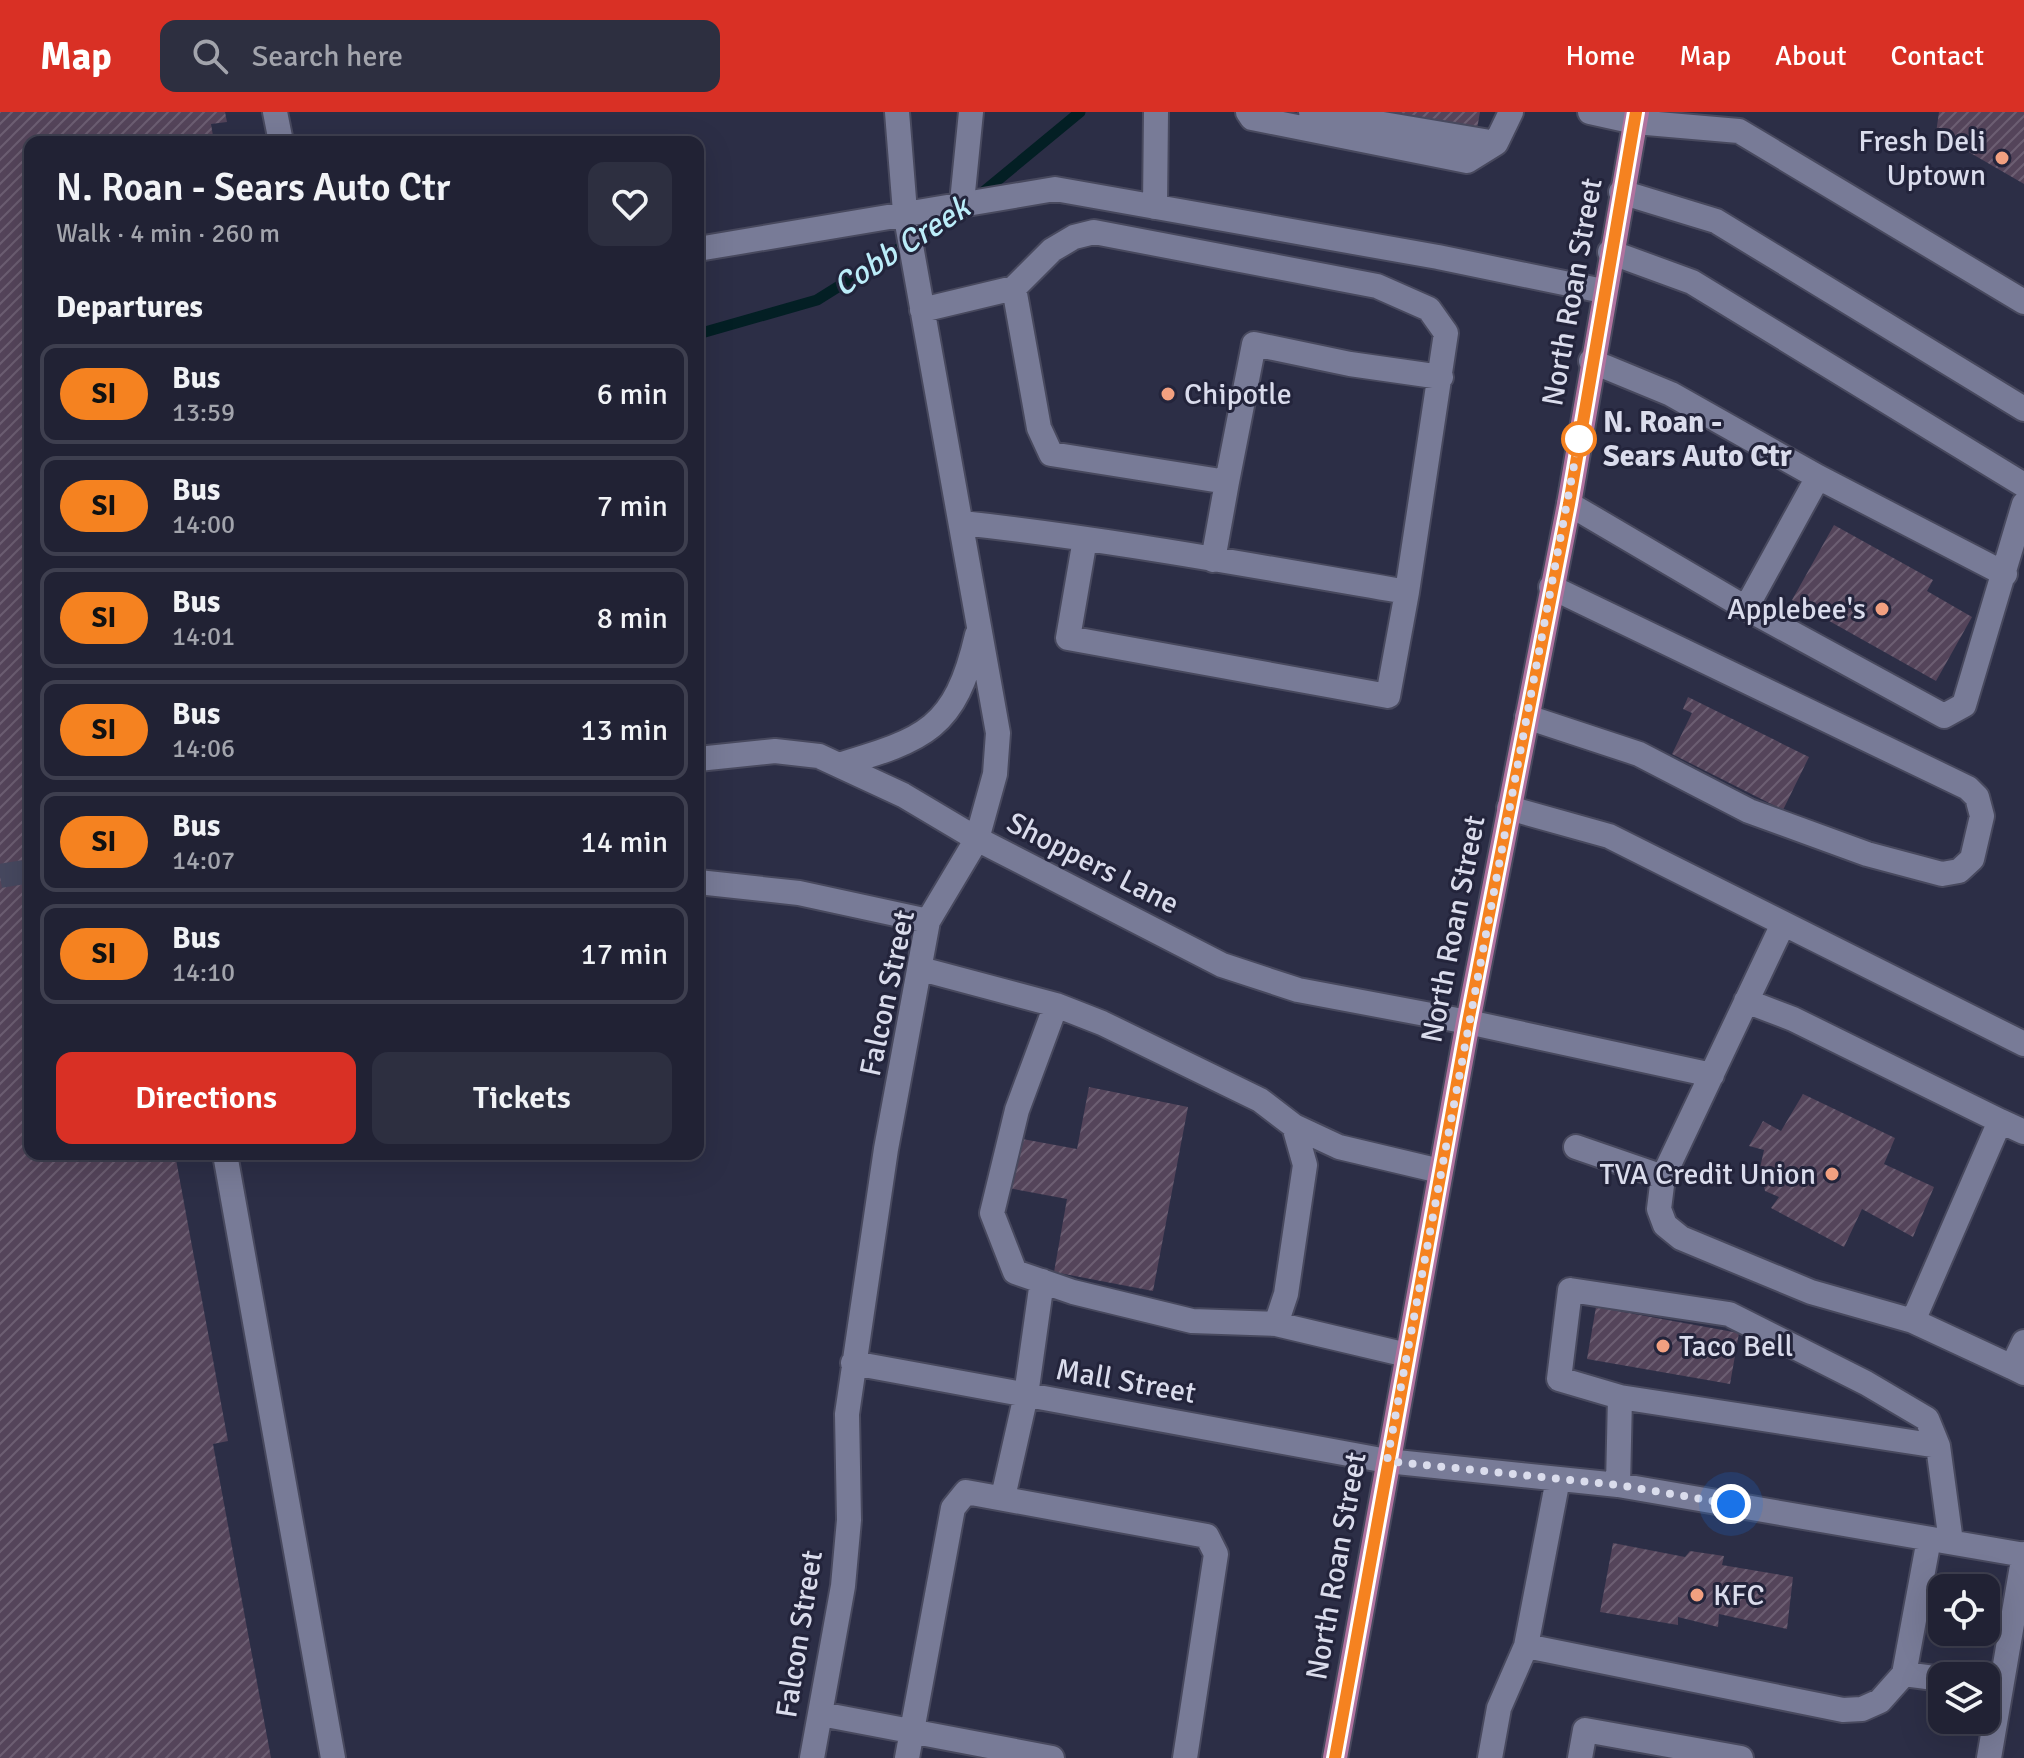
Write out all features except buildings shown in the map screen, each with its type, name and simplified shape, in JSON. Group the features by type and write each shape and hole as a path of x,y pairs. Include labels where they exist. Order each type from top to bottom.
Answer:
{"main road":[{"name":"North Roan Street","path":"1335,1758 1440,1171 1569,504 1603,291 1636,117"}],"street":[{"path":"275,112 280,136"},
{"name":"Falcon Street","path":"812,1758 843,1586 849,1520 847,1414 886,1149 928,921 977,839 995,774 998,733 905,212 897,112"},
{"path":"962,202 971,112"},
{"path":"1155,207 1156,112"},
{"path":"1248,112 1252,118 1467,161 1496,143 1511,112"},
{"path":"1311,112 1496,143"},
{"path":"1590,112 1739,131 2024,302"},
{"path":"704,248 962,202 1055,189 1438,257 1603,291"},
{"path":"1621,192 1716,221 2024,409"},
{"path":"922,310 1014,288 1052,250 1074,237 1094,232 1377,286 1429,309 1446,333 1388,696 1068,638 1085,539"},
{"path":"1610,252 1692,282 2024,485"},
{"path":"1014,288 1039,428 1051,454 1227,482"},
{"path":"1213,560 1254,344 1350,364 1441,377"},
{"path":"1591,361 1671,394 1818,477 2005,574"},
{"path":"1746,608 1818,477"},
{"path":"1569,504 1746,608 1944,716 1964,705 2024,504"},
{"path":"962,523 1085,539 1407,592"},
{"path":"1527,717 1639,754 1749,811 1867,854 1942,874 1959,871 1972,859 1982,816 1977,797 1968,788 1551,587"},
{"path":"839,765 900,746 923,735 957,696 969,667 980,621"},
{"name":"Shoppers Lane","path":"704,758 775,751 819,756 903,795 977,839 1222,965 1298,990 1468,1022 1712,1075"},
{"path":"1509,808 1609,836 2024,1044"},
{"path":"704,883 799,893 928,921"},
{"path":"1783,924 1663,1177 1659,1209 1665,1225 1681,1238 1811,1292 1913,1321 2018,1370 2024,1342"},
{"path":"921,969 1056,1005 1102,1023 1260,1100 1294,1126 1339,1147 1440,1171"},
{"path":"1746,1001 1793,1019 2024,1132"},
{"path":"1056,1005 1017,1110 992,1213 1015,1272 1192,1321 1276,1324 1407,1355"},
{"path":"1913,1321 2000,1121"},
{"path":"1276,1324 1286,1294 1305,1165 1294,1126"},
{"path":"1576,1147 1663,1177"},
{"path":"226,1160 333,1758"},
{"path":"1003,1497 1026,1395 1042,1281"},
{"path":"1526,1646 1843,1710 1862,1709 1880,1701 1904,1674 1940,1541 1938,1446 1927,1419 1866,1383 1729,1314 1570,1290 1559,1379 1620,1397 1938,1446"},
{"name":"Mall Street","path":"853,1363 1387,1461 1618,1485 2024,1555"},
{"path":"1618,1485 1620,1397"},
{"path":"1490,1758 1499,1708 1526,1646 1558,1479"},
{"path":"907,1758 953,1508 966,1492 1197,1532 1214,1545 1216,1554 1185,1758"},
{"path":"1999,1662 2024,1555"},
{"path":"1904,1674 1928,1677"},
{"path":"821,1714 1052,1758"},
{"path":"1580,1758 1585,1730 1741,1758"},
{"path":"1989,1758 1991,1734"}],"waterway":[{"name":"Cobb Creek","path":"976,198 1080,112"},
{"name":"Cobb Creek","path":"704,332 817,300 956,213"}],"tunnel":[{"path":"0,876 24,872"}],"bus line":[{"name":"SI","path":"1335,1758 1468,1022 1569,504 1636,112"}],"place":[{"name":"Fresh Deli Uptown","path":"2002,158"},
{"name":"Chipotle","path":"1168,394"},
{"name":"N. Roan - Sears Auto Ctr","path":"1579,439"},
{"name":"Applebee's","path":"1882,609"},
{"name":"TVA Credit Union","path":"1832,1174"},
{"name":"Taco Bell","path":"1663,1346"},
{"name":"KFC","path":"1697,1595"}],"route":[{"path":"1579,439 1387,1461 1618,1485 1731,1504"}]}
